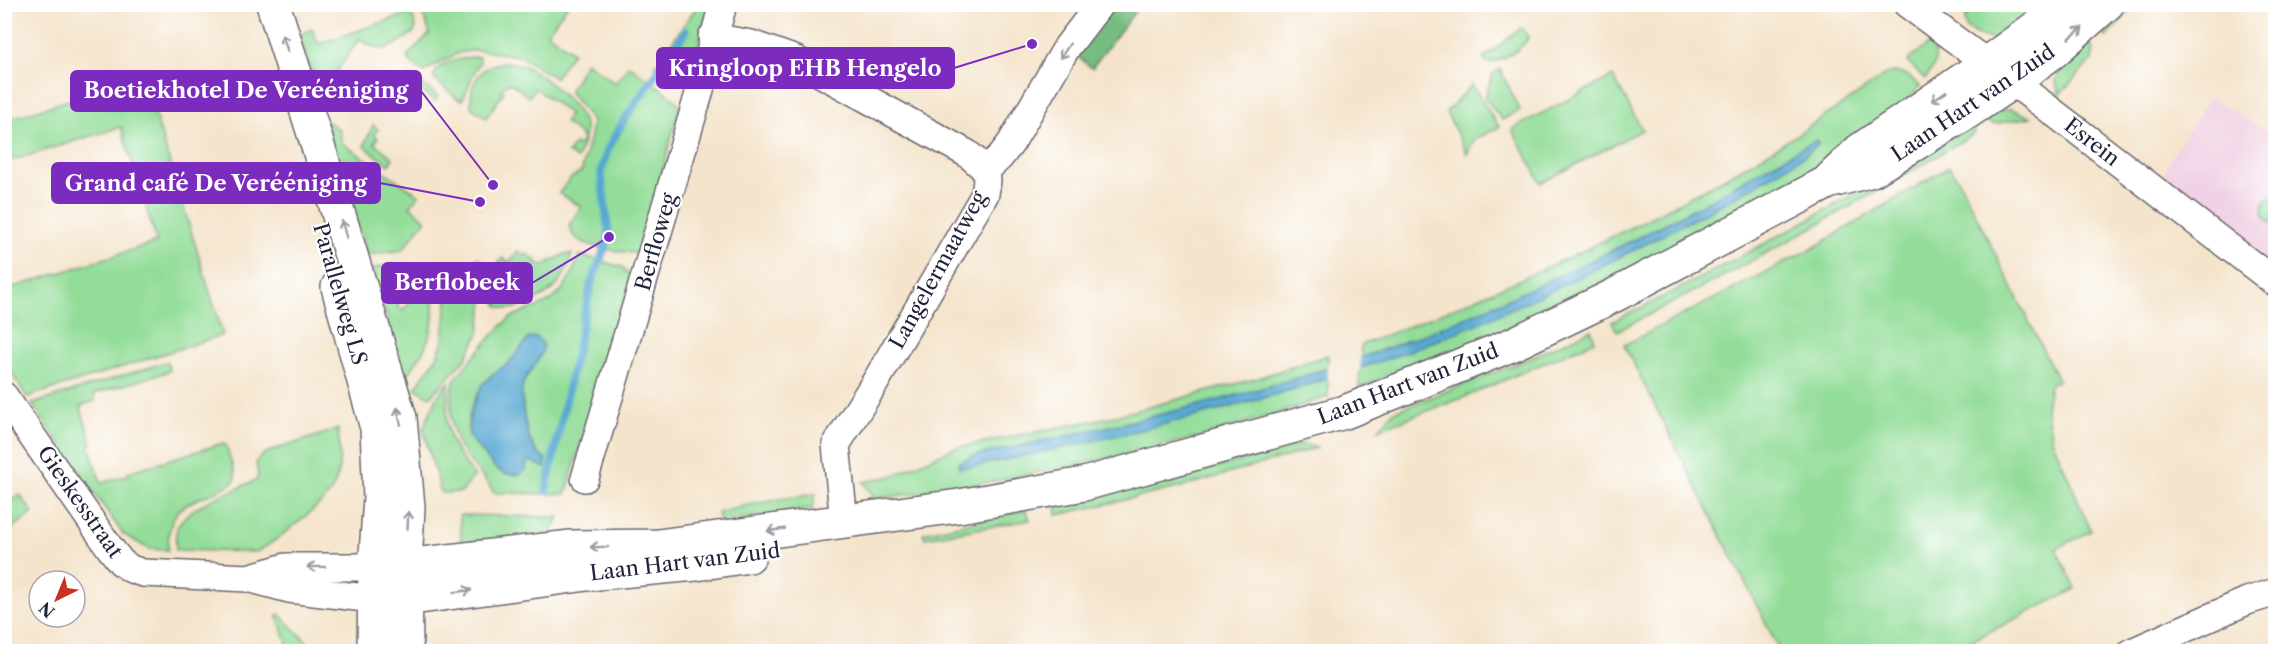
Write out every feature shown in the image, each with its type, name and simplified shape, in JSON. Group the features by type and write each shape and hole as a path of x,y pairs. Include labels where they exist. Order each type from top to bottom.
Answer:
{"main road":[{"name":"Parallelweg LS","path":"251,4 393,479"},
{"name":"Parallelweg LS","path":"273,4 395,398 400,418 393,479"},
{"name":"Laan Hart van Zuid","path":"2000,73 2068,4"},
{"name":"Laan Hart van Zuid","path":"390,567 571,547 658,546 959,506 1084,484 1345,412 1443,374 1613,296 1828,182 1860,150 2000,73 2053,52 2107,4"},
{"path":"374,651 390,599 393,479"},
{"name":"Laan Hart van Zuid","path":"390,599 609,571 696,564 783,551 889,532 929,521 959,506"},
{"path":"390,599 406,651"}],"street":[{"name":"Berfloweg","path":"585,478 723,4"},
{"name":"Langelermaatweg","path":"844,521 836,445 985,194 986,170 1011,143 1067,47 1100,4"},
{"name":"Esrein","path":"1907,4 2276,284"},
{"path":"712,38 751,44 796,60 968,154 986,170"},
{"name":"Gieskesstraat","path":"4,396 110,548 126,566 143,573 248,578 289,589 390,599"},
{"name":"Gieskesstraat","path":"248,578 286,567 390,567"},
{"path":"2132,651 2247,601 2276,592"}],"shaded area":[{"path":"2210,97 2273,135 2275,132 2275,269 2173,191 2167,180 2165,172 2170,159"}],"green space":[{"path":"436,5 568,5 547,33 573,52 555,78 520,56 476,50 458,53 423,72 412,64 407,56 430,33 421,10"},
{"path":"698,5 710,5 686,84 681,84 669,79 655,66"},
{"path":"1112,5 1140,5 1092,68 1075,55"},
{"path":"1978,5 2050,5 1994,39 1981,37 1966,28 1965,18"},
{"path":"2118,5 2135,5 2106,37 2096,25"},
{"path":"411,13 416,28 413,33 392,46 381,49 359,39 320,96 299,35 312,29 318,44"},
{"path":"1521,28 1528,38 1516,51 1489,63 1483,59"},
{"path":"2085,37 2094,49 2092,60 2059,95 2056,81 2058,74"},
{"path":"1932,42 1935,62 1925,79 1908,62"},
{"path":"479,57 480,63 462,100 458,99 434,79 435,74 447,63"},
{"path":"507,62 521,65 538,74 559,91 576,110 585,127 583,143 577,159 568,153 575,144 578,146 583,139 564,122 570,114 535,88 529,97 512,84 507,83 501,90 504,92 486,118 471,107 472,90 478,76 490,66"},
{"path":"586,62 615,83 629,65 680,105 642,249 637,253 605,249 576,238 569,225 581,207 559,193 571,178 582,171 589,140 592,121 569,91"},
{"path":"1500,69 1520,110 1502,120 1485,98 1492,75"},
{"path":"1888,73 1907,75 1920,86 1904,105 1823,166 1784,190 1566,303 1476,342 1359,388 1361,345 1564,260 1663,211 1776,148"},
{"path":"411,76 438,96 435,101 414,86 409,92 404,89 399,95 395,92"},
{"path":"1613,76 1642,130 1541,183 1512,129"},
{"path":"117,85 152,105 223,335 27,397 5,363 5,290 157,242 121,127 13,160 5,134 5,120"},
{"path":"1472,85 1499,127 1474,140 1467,154 1446,112"},
{"path":"2011,109 2031,117 1994,124 1979,120 1999,110"},
{"path":"325,120 340,130 342,143 419,195 410,206 426,220 402,250 367,255"},
{"path":"373,125 378,129 374,134 378,138 374,143 393,158 389,165 364,146"},
{"path":"1971,126 1975,128 1975,133 1887,185 1798,236 1617,331 1612,322 1794,228"},
{"path":"1949,167 1958,179 2058,380 2050,384 2046,409 2052,439 2091,531 2056,549 2076,589 1951,651 1780,651 1624,345 1815,247"},
{"path":"2275,194 2275,224 2266,218 2263,209 2265,201"},
{"path":"518,251 524,256 527,254 542,266 565,254 572,254 561,280 550,292 518,307 502,308 498,306 488,285 469,270 478,258 495,268 502,258 509,262"},
{"path":"580,255 622,267 632,277 609,346 566,494 494,493 457,441 451,412 454,382 471,359 507,321 517,314 545,304 559,294","holes":["529,338 532,367 523,383 522,398 527,430 537,451 526,463 499,471 470,438 468,431 470,414 475,398 489,377 506,366"]},
{"path":"391,264 409,265 422,272 397,306 402,311 428,281 432,295 431,332 421,355 405,377 372,269"},
{"path":"465,274 482,288 485,294 479,333 466,358 430,397 415,388 437,357 443,340 447,301"},
{"path":"1591,330 1595,341 1465,397 1379,429 1393,412 1523,361"},
{"path":"1328,355 1328,397 1204,436 990,482 875,499 863,482 892,476 954,448 1111,417 1258,378"},
{"path":"167,362 170,371 94,394 95,401 80,406 92,444 89,446 101,483 129,475 128,472 224,443 226,446 235,480 190,503 177,513 170,528 168,550 149,549 123,534 32,404"},
{"path":"449,382 447,418 450,435 457,452 474,476 462,492 441,493 423,429 437,397"},
{"path":"338,429 339,468 332,490 319,505 285,533 256,552 176,550 176,532 183,518 201,505 256,480 258,476 256,462 265,453"},
{"path":"1301,444 1317,448 1178,488 1057,515 1056,505 1174,479"},
{"path":"816,494 812,509 720,522 718,513 767,501"},
{"path":"20,495 33,513 5,533 5,506"},
{"path":"1026,510 1030,520 925,538 923,533"},
{"path":"460,515 559,517 550,534 467,542 461,541"},
{"path":"279,614 311,646 309,651 290,651 277,615"}],"water":[{"path":"1817,140 1819,143 1812,150 1773,175 1648,243 1510,309 1404,353 1299,388 1192,417 1084,443 959,468 958,463 973,456 1222,399 1344,363 1405,342 1495,305 1616,248 1706,202"},
{"path":"535,337 541,341 542,352 523,384 522,399 530,439 536,453 546,459 545,468 531,461 526,464 526,470 520,475 505,474 495,468 470,438 468,427 472,408 482,385 508,364 529,338"}],"pier":[{"path":"1361,353 1360,371 1328,381 1328,364"}],"waterway":[{"path":"546,491 591,284 609,237 601,172 608,149 624,120 686,31"}],"place":[{"name":"Kringloop EHB Hengelo","path":"1032,44"},
{"name":"Boetiekhotel De Verééniging","path":"493,185"},
{"name":"Grand café De Verééniging","path":"480,202"},
{"name":"Berflobeek","path":"609,237"}]}
